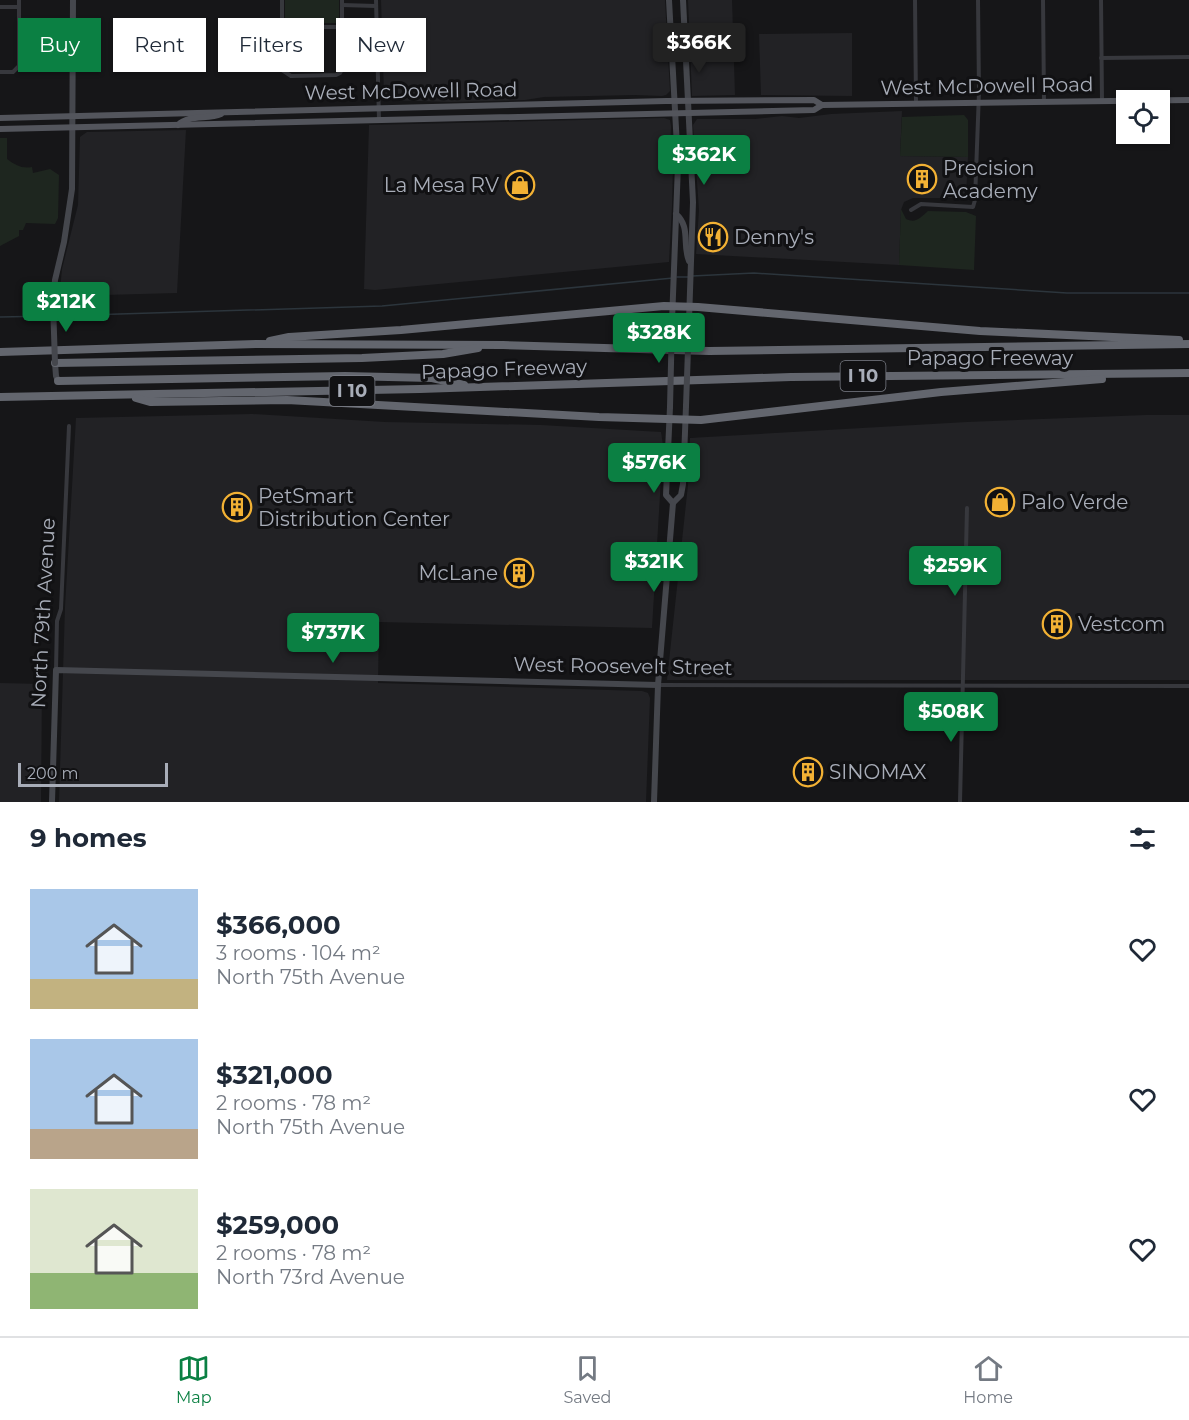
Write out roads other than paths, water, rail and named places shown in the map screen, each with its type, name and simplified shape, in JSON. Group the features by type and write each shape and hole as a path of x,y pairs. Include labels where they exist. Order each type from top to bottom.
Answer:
{"highway":[{"path":"256,344 289,337 673,307 980,331 1189,342"},
{"name":"Papago Freeway","path":"0,352 256,344 503,345 709,351 1189,342"},
{"path":"55,363 362,358 443,354 503,345"},
{"path":"129,395 150,402 314,401 701,420 1000,386 1177,373"},
{"name":"Papago Freeway","path":"0,397 476,387 791,376 1189,373"},
{"path":"58,381 299,376 432,378 476,387"}],"main road":[{"path":"58,381 55,363 53,303 55,280 64,242 72,189 73,0"},
{"path":"669,0 678,165 666,495 673,503"},
{"path":"654,802 658,685 673,503 681,495 689,321 693,202 682,0"},
{"name":"West McDowell Road","path":"0,118 675,101 814,100 822,105"},
{"name":"West McDowell Road","path":"0,129 814,110 822,105 1189,100"},
{"path":"178,125 183,120 213,118 224,112"},
{"path":"253,112 253,123"},
{"path":"676,214 685,228 686,255 690,266"},
{"name":"West Roosevelt Street","path":"56,670 658,685"},
{"name":"North 79th Avenue","path":"52,802 56,670"}],"street":[{"path":"0,72 14,72 19,66 19,0"},
{"path":"281,18 282,0"},
{"path":"376,0 379,120"},
{"path":"915,0 916,103"},
{"path":"911,210 921,204 973,207 979,102 978,0"},
{"path":"1043,0 1044,101"},
{"path":"1101,0 1102,100"},
{"path":"342,3 376,6"},
{"path":"0,7 19,7"},
{"path":"1101,58 1189,57"},
{"path":"285,72 291,76 340,74 340,72"},
{"name":"North 79th Avenue","path":"56,670 57,621 62,598 69,426"},
{"path":"960,802 968,508"},
{"name":"West Roosevelt Street","path":"658,685 1189,686"}],"waterway":[{"path":"692,276 754,273 1067,293 1189,293"},
{"path":"677,277 688,277"},
{"path":"55,316 382,306 673,278"},
{"path":"0,317 50,316"}],"place":[{"name":"Precision Academy","path":"922,179"},
{"name":"La Mesa RV","path":"520,185"},
{"name":"Denny's","path":"713,237"},
{"name":"Palo Verde","path":"1000,502"},
{"name":"PetSmart Distribution Center","path":"237,507"},
{"name":"McLane","path":"519,573"},
{"name":"Vestcom","path":"1057,624"},
{"name":"SINOMAX","path":"808,772"}]}
